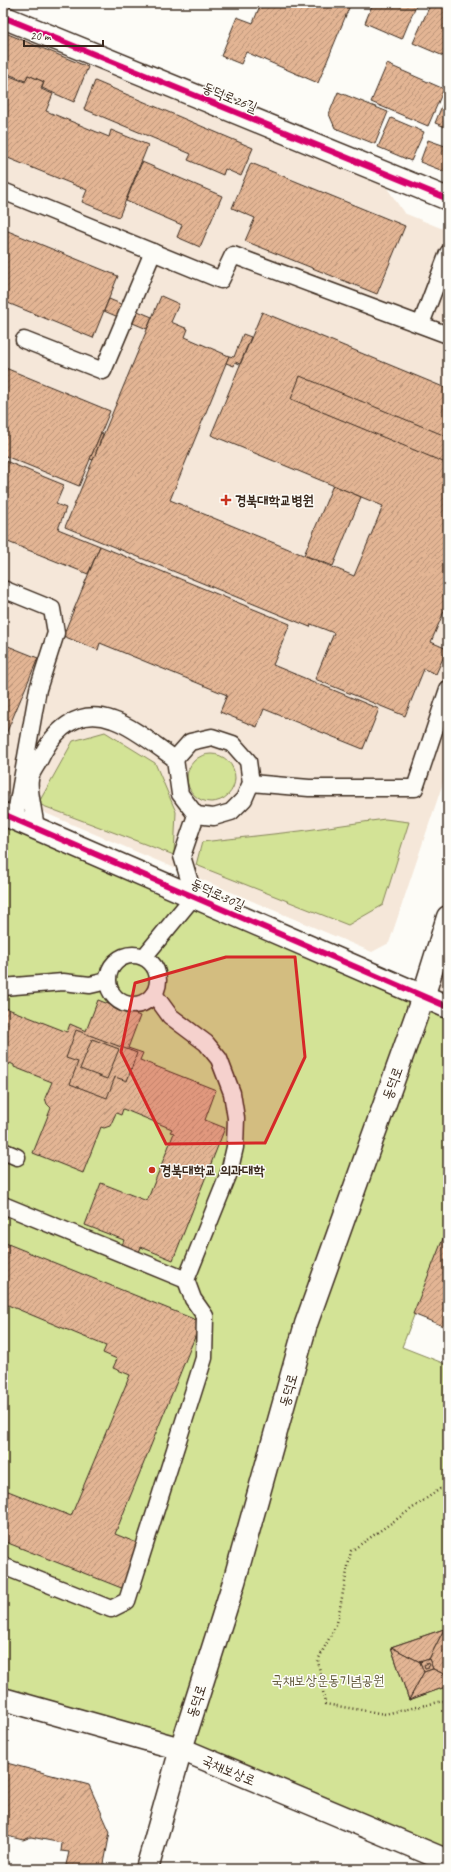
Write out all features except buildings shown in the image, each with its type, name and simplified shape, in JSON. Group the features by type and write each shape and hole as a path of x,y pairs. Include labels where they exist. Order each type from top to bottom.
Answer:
{"main road":[{"name":"동덕로26길","path":"8,13 448,199"},
{"name":"동덕로30길","path":"9,817 448,1007"},
{"name":"동덕로","path":"147,1869 181,1749 234,1582 306,1324 423,997 448,917"},
{"name":"국채보상로","path":"3,1699 181,1749 448,1861"}],"lane":[{"path":"3,191 222,280 233,255 422,324 448,335"},
{"path":"24,340 103,371 153,252"},
{"path":"422,324 448,253"},
{"path":"3,589 52,609 56,633 38,689 9,817"},
{"path":"251,783 309,788 415,788 448,689"},
{"path":"36,829 30,780 42,755 59,730 79,718 98,717 113,720 147,739 175,759 180,794 196,814 214,817 231,812 244,799 251,783 248,761 233,744 212,737 190,742 175,759"},
{"path":"144,957 194,896 182,856 196,814"},
{"path":"127,955 136,955 144,957 156,969 158,986 154,994 142,1004 126,1005 113,996 107,981 108,972 112,965 127,955"},
{"path":"3,987 63,982 90,984 107,981"},
{"path":"3,1566 112,1609 127,1601 204,1358 205,1316 193,1299 186,1280 229,1173 235,1147 236,1118 232,1093 219,1059 206,1043 170,1016 154,994"},
{"path":"3,1205 186,1280"}],"path":[{"path":"448,1490 440,1489 352,1552 337,1623 318,1660 325,1704 385,1714 448,1700"}],"highlighted area":[{"path":"226,957 295,957 305,1057 265,1143 166,1144 121,1052 135,983"}],"shaded area":[{"name":"경북대학교병원","path":"3,28 93,67 385,185 404,213 448,231 448,768 389,943 372,952 3,795"},
{"path":"448,917 448,1008 423,997"}],"green space":[{"path":"105,732 155,763 176,812 174,855 38,804 73,741"},
{"path":"211,754 220,756 228,761 233,769 235,778 233,787 228,795 220,800 211,802 202,800 194,795 189,787 187,778 189,769 194,761 202,756"},
{"name":"국채보상운동기념공원","path":"3,815 448,1007 448,1226 402,1347 448,1365 448,1861 181,1749 3,1700"},
{"path":"385,819 409,822 383,905 348,925 196,865 202,842 300,831"}],"cycle path":[{"path":"3,17 448,199"},
{"path":"3,814 448,1007"}],"place":[{"name":"경북대학교병원","path":"226,500"},
{"name":"경북대학교 의과대학","path":"152,1170"}]}
